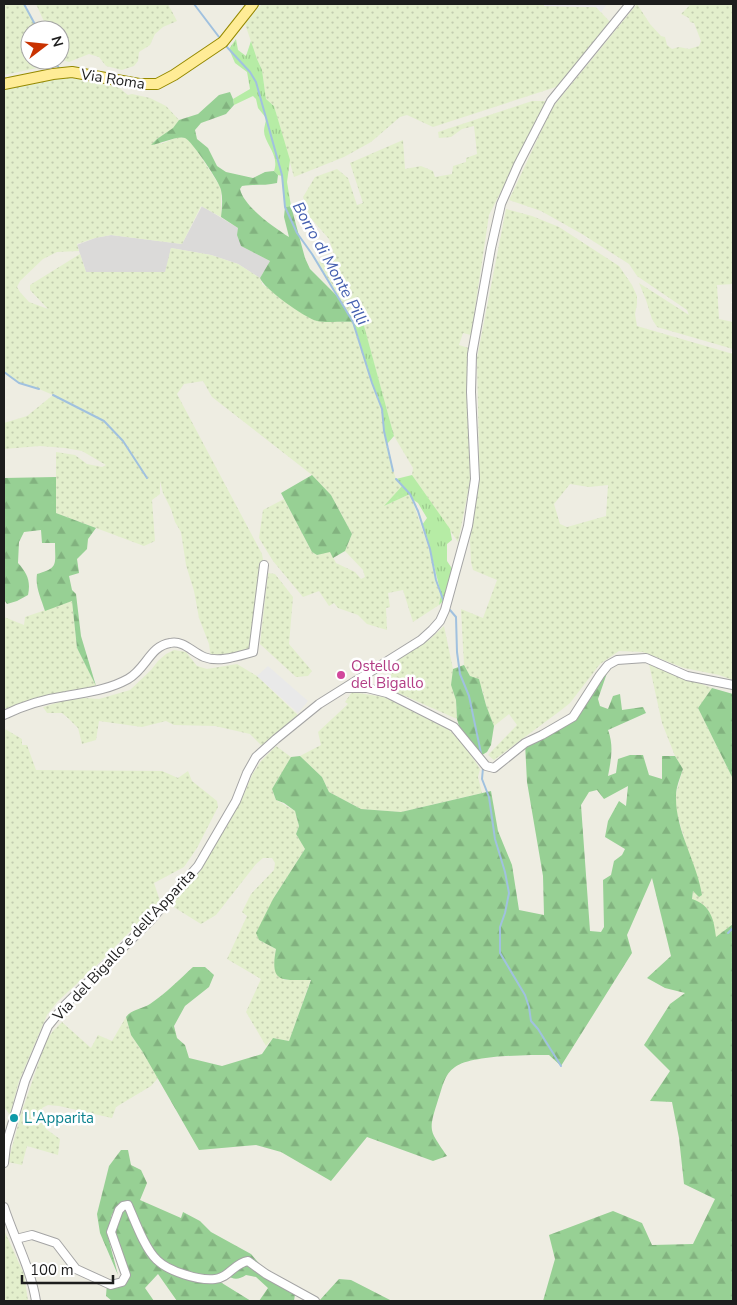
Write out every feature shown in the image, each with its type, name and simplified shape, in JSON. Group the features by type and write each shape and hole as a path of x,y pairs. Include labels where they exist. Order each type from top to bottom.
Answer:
{"main road":[{"name":"Via Roma","path":"4,84 72,72 140,84 156,84 174,75 223,42 253,4"}],"street":[{"name":"Via del Bigallo e dell'Apparita","path":"4,1163 6,1145 25,1080 48,1026 66,1004 150,921 198,866 236,800 247,773 256,758 308,712 432,630 440,621 445,610 468,526 475,479 471,392 472,354 491,248 502,204 518,165 551,101 630,4"},
{"path":"4,714 64,696 98,691 113,686 129,678 143,667 156,648 172,642 181,644 204,657 211,658 230,658 253,652 264,565"},
{"path":"344,688 367,688 387,693 454,727 486,766 494,768 525,743 573,717 600,675 608,665 617,660 646,658 687,676 733,685"},
{"path":"16,1239 32,1235 56,1243 76,1269 111,1285 122,1282 126,1275 111,1232 119,1210 122,1206 128,1205 143,1240 156,1260 169,1268 190,1277 216,1280 226,1276 233,1267 241,1262 248,1261 266,1274 315,1301"},
{"path":"4,1207 36,1301"}],"shaded area":[{"path":"544,4 607,4 601,12 596,7 544,6"},
{"path":"202,206 238,228 241,246 270,261 260,278 238,264 211,255 171,248 166,272 86,272 77,245 95,238 111,235 182,244"},
{"path":"268,666 308,701 298,713 257,676"}],"green space":[{"path":"4,4 24,4 33,20 20,20 20,70 28,70 4,75"},
{"path":"36,4 168,4 177,21 163,27 155,34 150,45 139,52 138,61 134,66 122,70 106,66 99,57 89,54 70,62 70,20 43,20"},
{"path":"262,4 544,4 544,6 596,7 611,23 559,86 433,127 407,115 400,117 371,142 344,157 294,177 274,106 266,99 262,70 245,24"},
{"path":"637,4 650,24 661,36 665,37 667,45 672,49 679,47 689,49 699,46 701,41 694,23 681,14 691,4 733,4 733,284 717,285 719,319 733,322 733,349 657,327 652,319 639,283 689,315 687,310 637,276 629,264 582,234 541,211 509,200 552,108"},
{"path":"236,39 238,50 246,56 251,41 262,70 266,99 274,106 290,160 287,182 291,206 285,207 282,176 274,171 275,160 265,136 266,118 258,108 256,99 253,96 234,105 233,99 250,89 247,72 235,63 229,49"},
{"path":"64,77 118,87 128,95 132,94 150,98 166,106 179,120 174,128 157,139 161,144 178,137 186,138 194,146 221,188 221,217 201,206 182,244 111,235 77,244 79,251 57,252 43,259 20,281 17,287 20,292 29,302 48,309 30,290 30,285 80,254 86,272 165,272 171,248 211,255 238,264 260,278 262,284 317,321 353,322 382,409 384,431 393,470 396,479 402,486 386,505 410,494 432,557 436,580 441,594 439,605 413,622 403,590 388,593 390,607 386,608 387,630 367,624 358,615 338,608 334,603 329,606 319,591 303,597 273,561 259,538 263,510 284,499 312,552 317,555 330,551 336,563 355,572 361,579 365,577 363,570 345,551 352,534 331,495 312,475 212,397 203,381 184,384 177,394 262,554 264,565 253,652 211,658 209,644 199,618 194,591 186,565 181,532 163,493 160,481 160,494 152,500 155,541 144,546 56,513 56,452 75,455 87,464 102,467 106,465 82,451 65,448 40,446 4,449 4,423 27,416 53,395 19,383 4,372 4,88"},
{"path":"230,92 234,105 226,114 201,123 195,130 197,139 208,148 217,166 226,172 253,178 265,172 274,171 278,175 277,183 242,186 240,189 243,196 260,216 289,237 284,217 285,207 291,206 305,258 310,269 338,297 353,322 325,322 311,319 294,309 268,289 260,278 270,261 241,246 237,235 238,228 221,217 221,190 205,162 189,141 182,137 151,145 173,128 179,120 198,114 219,95"},
{"path":"532,101 547,101 489,215 471,335 463,333 459,345 469,348 467,371 471,470 458,542 412,475 413,468 394,436 363,323 348,313 317,262 335,257 329,239 309,216 303,197 315,177 337,169 348,178 357,205 363,203 350,163 403,140 405,169 421,166 433,171 435,177 452,174 453,166 466,162 466,158 477,154 474,126 462,129 451,137 439,138 438,132"},
{"path":"506,209 532,216 559,227 619,266 637,296 635,314 637,326 733,354 733,680 719,675 684,668 643,652 619,651 600,664 570,703 560,711 494,760 488,755 517,725 509,714 494,726 482,688 470,676 464,665 461,609 483,618 497,580 473,570 471,562 470,541 479,454 477,358","holes":["570,484 589,487 608,485 606,516 567,527 560,524 554,504"]},
{"path":"348,313 363,322 394,436 387,444 382,409 353,322"},
{"path":"312,475 331,495 352,534 345,551 333,558 330,552 317,555 312,552 281,493"},
{"path":"412,475 450,529 452,540 447,544 447,561 453,570 442,602 439,605 441,594 422,525 427,518 410,494 384,506 402,486 396,479"},
{"path":"56,477 56,513 96,528 88,539 87,549 77,559 79,573 69,576 72,590 76,594 81,636 96,686 77,648 72,601 45,611 38,588 37,574 49,570 54,564 55,543 42,543 41,530 24,532 19,542 18,563 28,578 28,595 7,604 4,600 4,478"},
{"path":"268,573 275,574 293,597 289,644 312,671 308,676 296,677 260,644"},
{"path":"72,601 77,648 96,686 4,709 4,617 24,625 25,617"},
{"path":"444,626 453,669 451,685 456,700 457,719 387,688 391,677 392,663 429,640"},
{"path":"174,650 186,652 197,666 207,669 237,664 257,676 301,718 265,749 250,734 215,726 174,725 166,721 142,727 99,721 96,740 82,744 78,728 69,719 62,713 47,713 43,707 63,701 84,698 99,699 130,690 158,661"},
{"path":"649,664 712,688 698,708 733,779 733,924 716,938 692,899 693,891 684,837 676,811 676,794 683,769 675,756 662,723"},
{"path":"464,665 470,676 479,679 494,726 491,745 487,752 482,755 461,733 457,719 456,700 451,685 453,669"},
{"path":"607,673 598,699 600,706 608,709 613,696 620,694 622,710 643,707 646,713 608,730 611,759 608,776 616,773 618,759 630,755 643,755 649,775 662,779 662,756 675,756 683,769 676,793 679,821 696,870 702,895 699,897 693,891 692,899 707,909 713,919 716,937 733,924 733,1301 543,1301 555,1259 549,1235 613,1211 642,1223 652,1245 693,1244 715,1199 684,1184 679,1138 672,1102 650,1101 670,1071 644,1045 670,1004 685,993 665,988 647,978 671,956 652,878 627,935 632,953 561,1066 549,1055 539,1055 486,1058 463,1063 455,1067 448,1074 444,1082 432,1125 434,1135 447,1156 433,1161 367,1137 331,1181 281,1152 256,1145 199,1150 131,1035 126,1017 131,1012 147,1006 156,1000 193,967 205,967 214,975 209,987 185,1006 174,1026 177,1038 185,1045 189,1058 222,1066 262,1054 273,1038 289,1041 311,980 286,980 277,975 274,961 276,949 259,940 256,933 273,899 305,849 296,834 299,826 295,811 276,800 272,789 291,757 300,756 322,777 329,792 361,809 401,812 491,791 498,831 512,865 519,910 544,915 543,876 527,782 525,743 573,717 600,675","holes":["628,786 626,806 619,801 608,821 605,837 625,849 622,855 614,861 611,875 603,880 604,927 601,932 590,931 581,805 589,792 597,790 604,799"]},
{"path":"712,688 733,694 733,779 698,708"},
{"path":"352,692 384,697 449,730 466,747 480,769 478,777 482,793 401,812 361,809 329,792 322,777 300,756 321,745 318,732 348,704 345,702"},
{"path":"5,729 22,739 22,745 27,745 36,770 162,771 178,778 188,771 192,781 217,801 218,807 197,848 184,867 154,883 160,901 99,963 57,1002 47,1015 19,1081 10,1115 4,1107"},
{"path":"276,746 291,757 272,789 276,800 295,811 299,826 296,834 305,849 273,899 259,940 276,949 275,957 284,980 311,979 289,1041 273,1038 266,1046 246,1012 261,979 227,959 247,916 242,912 251,894 274,870 275,863 272,858 263,858 256,864 216,915 201,924 172,906 226,828 261,761"},
{"path":"126,1017 131,1035 158,1078 151,1086 116,1107 112,1118 59,1106 48,1105 42,1108 46,1129 60,1139 58,1155 27,1146 22,1165 8,1162 21,1114 46,1041 53,1031 62,1022 91,1048 98,1035 112,1041"},
{"path":"121,1150 128,1150 131,1165 141,1170 147,1183 140,1200 181,1218 183,1212 200,1221 211,1232 251,1254 262,1267 264,1278 295,1294 294,1301 259,1301 268,1288 256,1277 246,1275 236,1279 226,1275 217,1280 251,1301 177,1301 158,1274 145,1288 154,1301 112,1301 106,1296 107,1283 111,1285 126,1275 111,1232 118,1210 112,1214 107,1233 118,1275 100,1233 97,1214 109,1166"},
{"path":"4,1230 24,1274 28,1301 4,1301"},
{"path":"339,1279 351,1280 392,1301 319,1301"}],"waterway":[{"path":"24,4 33,20"},
{"name":"Borro di Monte Pilli","path":"194,4 219,37"},
{"name":"Borro di Monte Pilli","path":"226,46 250,72 256,82 282,175 285,207 297,233 312,254 353,322 382,409 384,431 393,471"},
{"path":"4,372 19,383 39,389"},
{"path":"53,395 104,421 123,441 147,478"},
{"name":"Borro di Monte Pilli","path":"396,479 410,494 418,511 430,549 436,580 444,602"},
{"name":"Borro di Monte Pilli","path":"450,610 456,617 460,674 469,696 482,758"},
{"name":"Borro di Monte Pilli","path":"483,768 482,779 489,797 495,839 509,893 500,927 500,953 525,995 531,1021 561,1066"},
{"path":"728,933 733,928"}],"place":[{"name":"Ostello del Bigallo","path":"341,675"},
{"name":"L'Apparita","path":"14,1118"}]}
